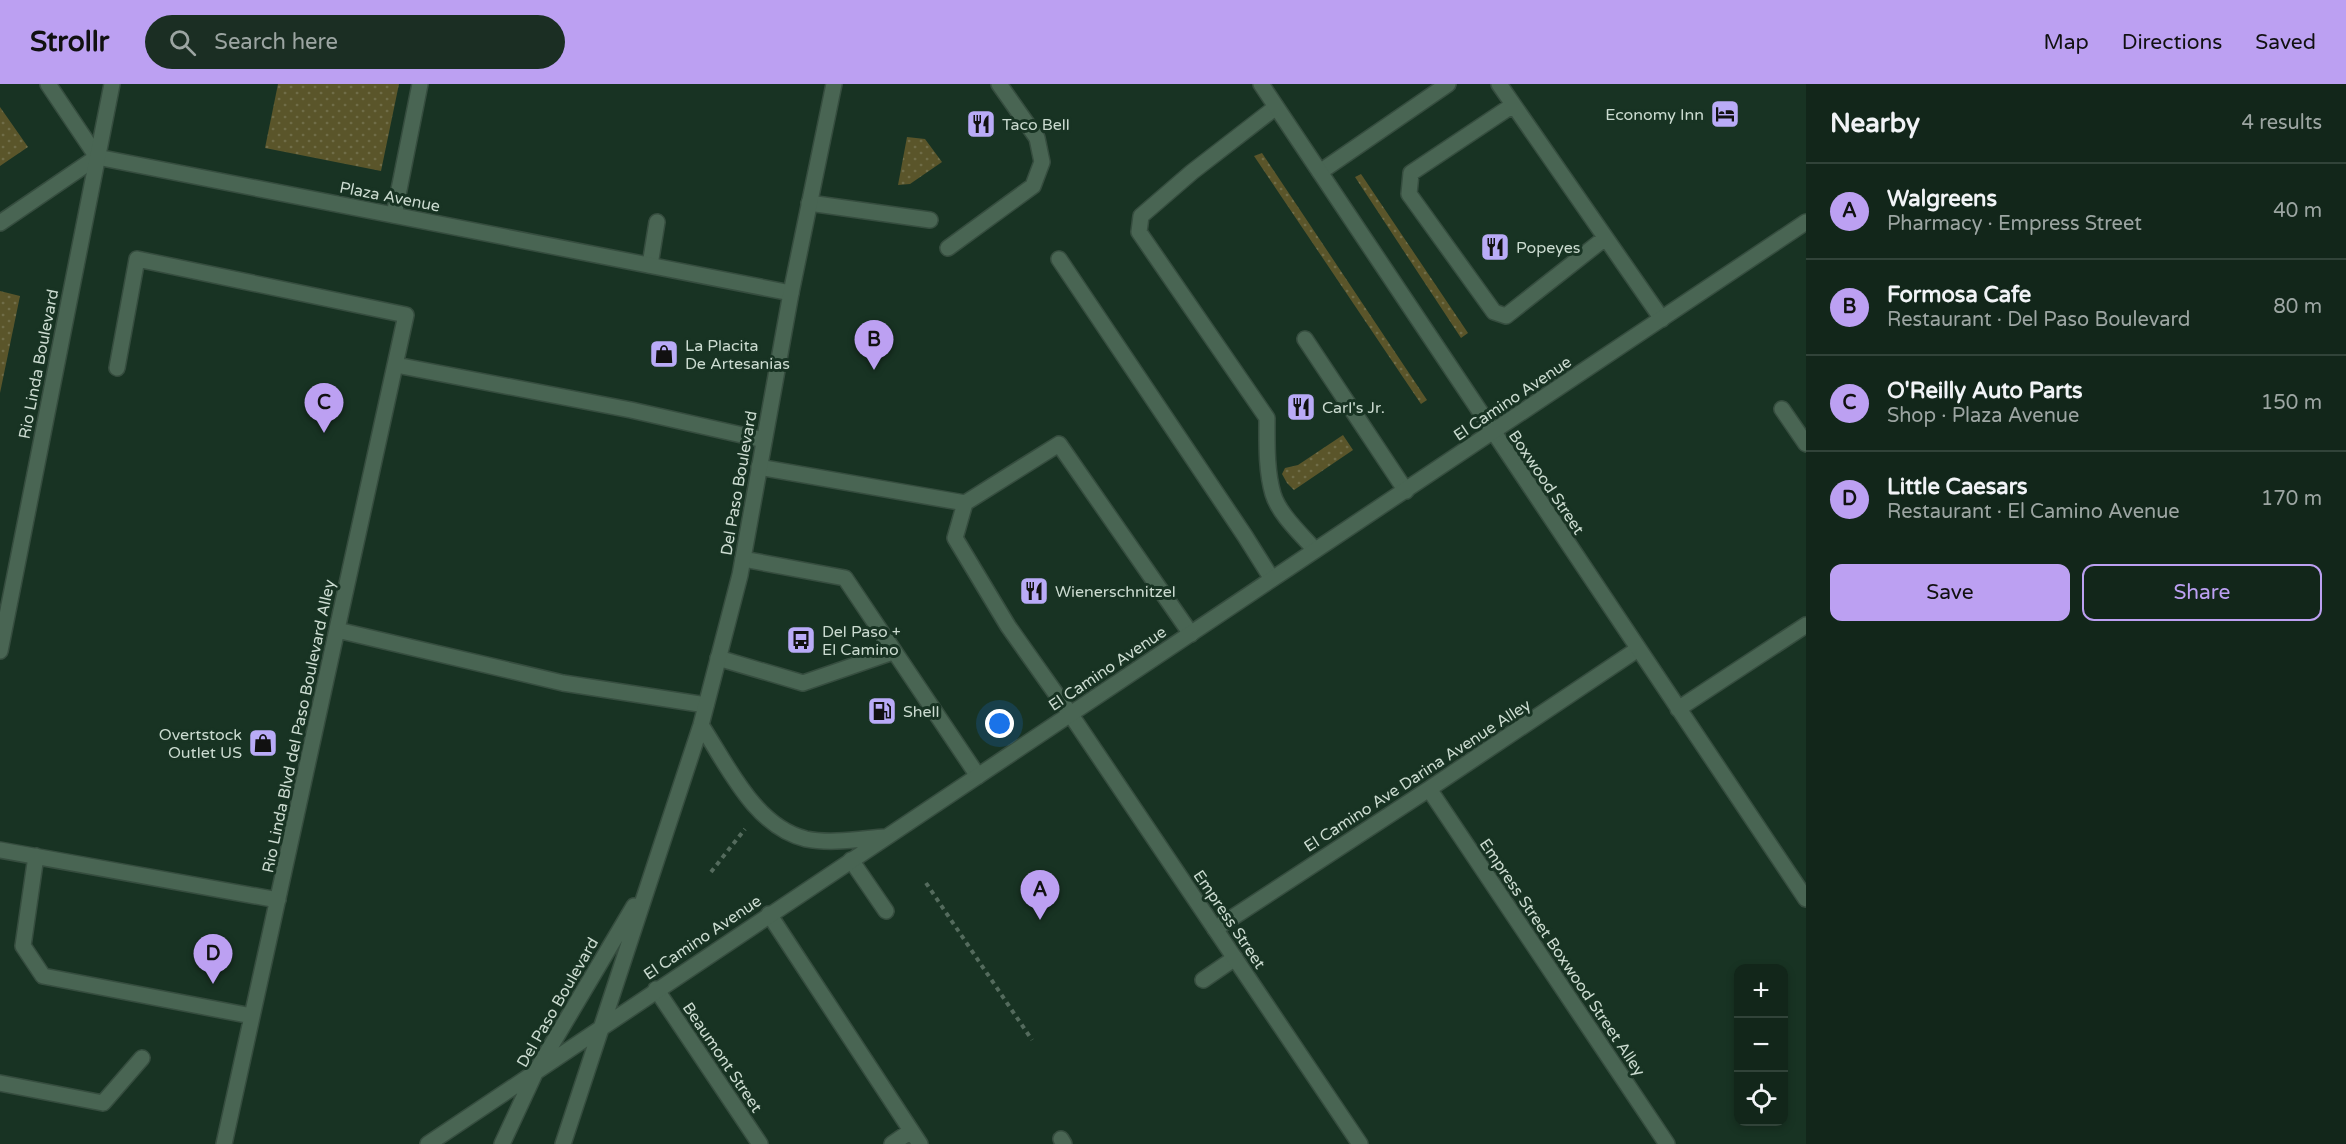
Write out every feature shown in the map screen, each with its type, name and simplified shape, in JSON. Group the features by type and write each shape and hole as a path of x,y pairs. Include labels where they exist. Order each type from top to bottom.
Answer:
{"street":[{"path":"0,223 97,157 48,84"},
{"name":"Rio Linda Boulevard","path":"0,651 112,84"},
{"path":"394,215 420,84"},
{"name":"Del Paso Boulevard","path":"563,1144 701,725 742,559 791,293 834,84"},
{"path":"948,248 1033,186 1042,162 1037,138 999,84"},
{"name":"Boxwood Street","path":"1261,84 1492,433 1806,899"},
{"path":"1320,172 1448,84"},
{"path":"1499,84 1662,319"},
{"path":"1514,105 1411,173 1409,194 1494,312 1506,316 1605,238"},
{"path":"1276,107 1192,172 1141,216 1139,232 1267,418 1273,494 1282,511 1315,550"},
{"name":"Plaza Avenue","path":"97,157 791,293"},
{"path":"809,203 930,220"},
{"path":"650,265 657,222"},
{"name":"El Camino Avenue","path":"428,1144 656,989 1071,715 1806,222"},
{"name":"Rio Linda Blvd del Paso Boulevard Alley","path":"117,368 137,259 406,315 224,1144"},
{"path":"1059,259 1272,579"},
{"path":"1305,339 1406,490"},
{"path":"396,365 631,410 764,440"},
{"path":"1782,409 1806,444"},
{"path":"759,467 965,502 1059,444 1191,634"},
{"name":"Empress Street","path":"965,502 955,538 1008,626 1071,715 1360,1144"},
{"path":"742,559 845,578 978,776"},
{"path":"1678,709 1806,625"},
{"path":"338,630 563,683 706,705"},
{"name":"El Camino Ave Darina Avenue Alley","path":"1215,929 1638,649"},
{"path":"718,658 802,683 893,652"},
{"path":"701,725 747,795 770,820 788,832 807,839 885,837"},
{"name":"Empress Street Boxwood Street Alley","path":"1429,789 1667,1144"},
{"path":"0,850 278,900"},
{"path":"36,856 23,946 43,976 252,1016"},
{"path":"851,860 886,910"},
{"name":"Del Paso Boulevard","path":"502,1144 536,1071 649,880"},
{"path":"769,915 920,1144"},
{"path":"1203,980 1235,958"},
{"name":"Beaumont Street","path":"656,989 760,1144"},
{"path":"0,1083 103,1103 142,1059"},
{"path":"892,1144 911,1131"}],"path":[{"path":"711,873 745,829"},
{"path":"926,883 1032,1040"}],"shaded area":[{"path":"278,84 399,84 381,171 265,148"},
{"path":"0,107 28,147 0,166"},
{"path":"907,137 925,139 942,162 910,184 898,185"},
{"path":"1262,153 1427,400 1421,404 1254,156"},
{"path":"1361,174 1468,333 1461,338 1355,177"},
{"path":"0,291 20,296 0,393"},
{"path":"1343,435 1353,450 1294,490 1287,483 1282,474 1285,468 1298,465"}],"place":[{"name":"Economy Inn","path":"1725,114"},
{"name":"Taco Bell","path":"981,124"},
{"name":"Popeyes","path":"1495,247"},
{"name":"La Placita De Artesanias","path":"664,354"},
{"name":"Formosa Cafe","path":"874,370"},
{"name":"Carl's Jr.","path":"1301,407"},
{"name":"O'Reilly Auto Parts","path":"324,433"},
{"name":"Wienerschnitzel","path":"1034,591"},
{"name":"Del Paso + El Camino","path":"801,640"},
{"name":"Shell","path":"882,711"},
{"name":"Overtstock Outlet US","path":"263,743"},
{"name":"Walgreens","path":"1040,920"},
{"name":"Little Caesars","path":"213,984"}]}
